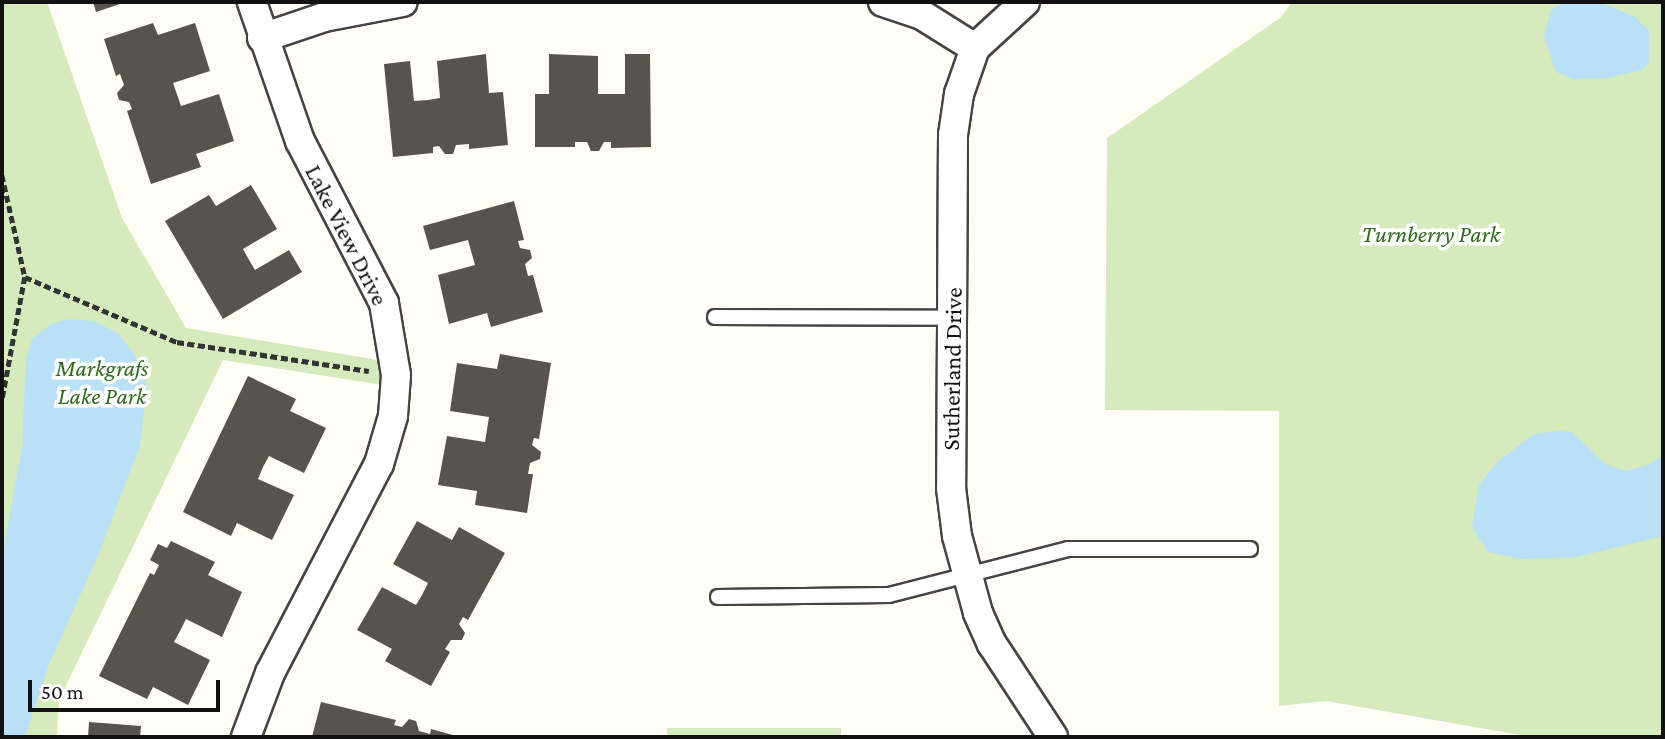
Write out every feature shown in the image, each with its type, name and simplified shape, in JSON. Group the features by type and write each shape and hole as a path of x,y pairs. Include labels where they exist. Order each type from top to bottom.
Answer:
{"street":[{"name":"Lake View Drive","path":"246,737 270,673 379,464 393,416 396,375 391,329 379,290 309,160 262,38 252,2"},
{"path":"262,38 324,18 403,2"},
{"path":"883,2 922,15 975,48"},
{"name":"Sutherland Drive","path":"1025,2 975,48 959,94 953,135 951,488 966,573 992,644 1054,737"}],"lane":[{"path":"715,317 954,318"},
{"path":"718,597 865,598 1068,549 1250,549"}],"path":[{"path":"2,175 24,277 2,401"},
{"path":"24,277 177,342 396,375"}],"green space":[{"name":"Markgrafs Lake Park","path":"2,2 47,2 122,218 186,328 396,363 396,387 223,360 59,700 57,737 2,737"},
{"name":"Turnberry Park","path":"1292,2 1663,2 1663,737 1532,737 1326,701 1279,706 1279,411 1105,410 1107,138 1280,18"},
{"path":"667,728 841,728 841,737 667,737"}],"water":[{"path":"1566,2 1598,2 1634,16 1649,31 1649,63 1642,70 1607,78 1574,79 1556,72 1544,37 1551,10"},
{"path":"70,319 93,321 118,333 139,361 147,388 140,445 98,556 49,664 25,737 2,737 2,559 22,447 26,360 32,339 51,324"},
{"path":"1572,432 1605,464 1626,471 1649,465 1663,455 1663,536 1577,557 1521,559 1488,552 1472,527 1479,485 1498,461 1534,434"}],"building":[{"path":"93,2 126,2 96,12"},
{"path":"153,23 158,35 195,23 210,71 173,83 181,106 219,94 234,141 196,154 201,167 151,184 127,111 132,109 129,102 119,100 117,93 124,85 120,74 116,76 104,39"},
{"path":"486,54 489,93 503,92 508,145 469,149 469,144 456,145 453,154 445,154 439,146 433,147 433,153 393,157 384,64 410,61 414,101 428,100 440,98 437,61"},
{"path":"549,54 598,56 598,94 625,94 625,54 650,54 651,147 611,148 611,142 604,142 599,151 591,151 587,142 575,142 575,147 535,147 535,94 549,94"},
{"path":"251,185 277,229 243,249 255,270 289,250 302,272 223,319 165,221 209,195 216,206"},
{"path":"514,201 524,240 518,241 520,248 530,250 532,258 525,264 528,276 533,275 543,312 491,327 487,313 449,324 438,275 475,265 468,240 430,250 423,226"},
{"path":"500,354 551,363 539,439 534,438 532,445 541,452 540,459 530,463 528,474 533,474 527,513 475,505 477,491 438,485 447,436 485,442 489,417 450,411 457,363 497,369"},
{"path":"248,376 296,399 290,411 326,428 304,473 269,456 263,467 258,479 294,495 272,540 237,523 231,536 183,512"},
{"path":"417,521 452,540 459,527 505,553 468,620 463,617 459,624 465,633 462,640 451,640 445,649 450,652 431,686 385,661 392,649 357,630 382,587 416,605 422,595 428,583 393,564"},
{"path":"171,541 215,562 208,575 242,592 222,637 186,619 174,642 210,660 188,705 153,687 147,699 99,676 150,573 154,575 159,565 150,560 158,544 167,548"},
{"path":"321,702 396,720 394,725 402,727 409,719 416,721 419,731 430,734 431,729 460,737 312,737"},
{"path":"89,722 141,726 140,737 88,737"}]}
